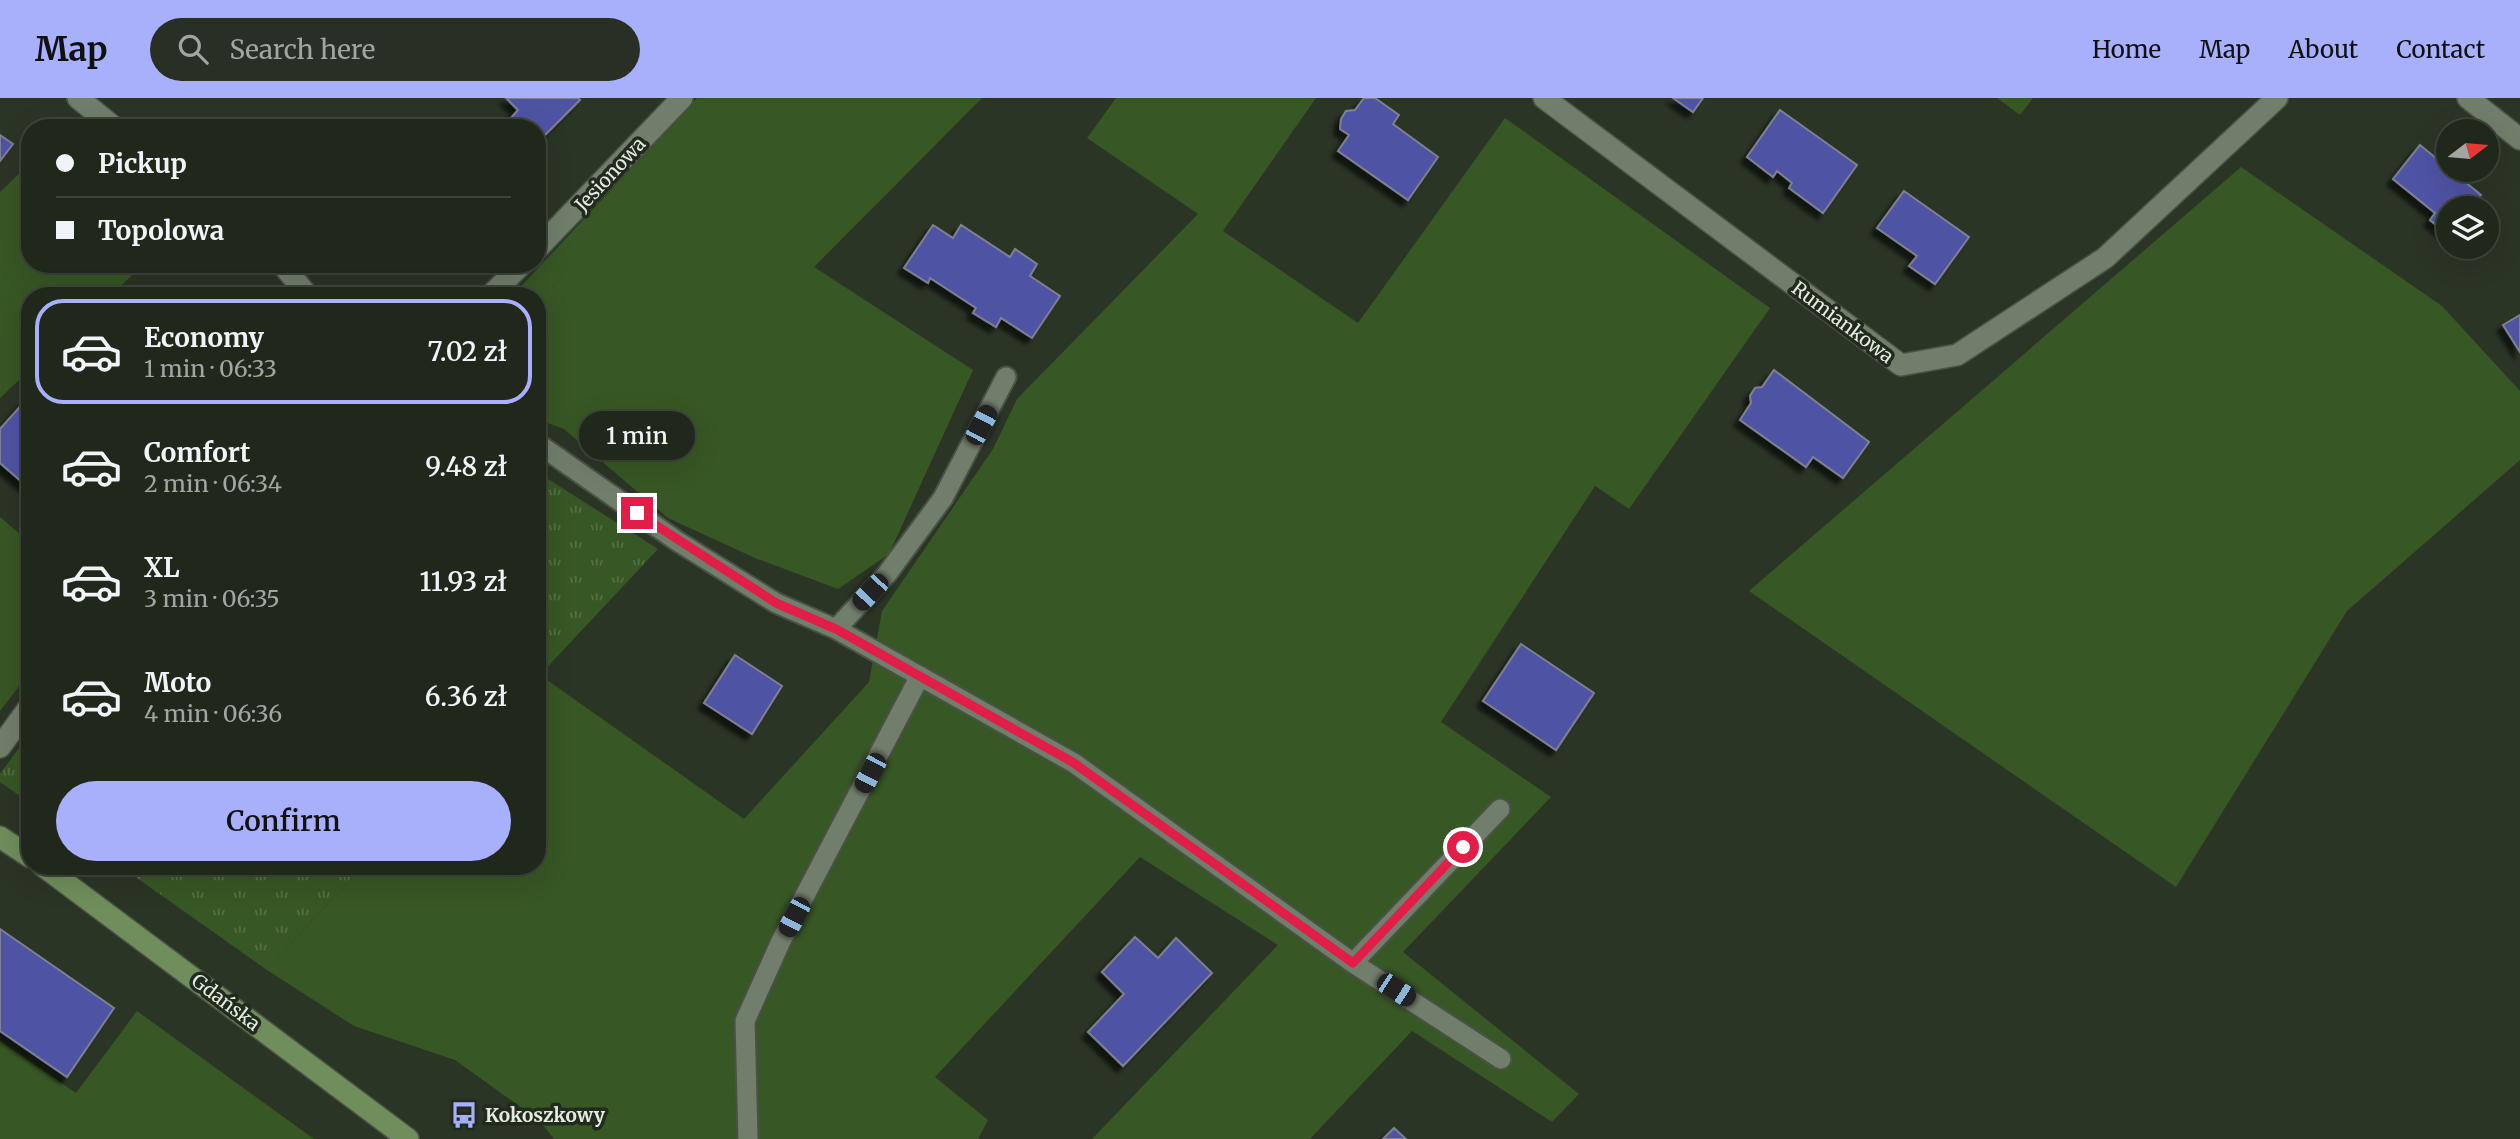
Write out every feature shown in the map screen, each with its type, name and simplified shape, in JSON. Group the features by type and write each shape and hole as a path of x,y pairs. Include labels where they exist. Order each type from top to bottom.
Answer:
{"main road":[{"path":"0,837 21,851"},
{"name":"Gdańska","path":"55,875 408,1139"}],"street":[{"path":"78,98 103,119"},
{"name":"Jesionowa","path":"546,240 682,98"},
{"name":"Rumiankowa","path":"1544,98 1901,365 1957,355 2105,258 2277,98"},
{"path":"2468,98 2520,139"},
{"path":"289,273 301,287"},
{"path":"499,287 513,273"},
{"path":"0,747 21,718"}],"lane":[{"path":"836,629 887,574 943,498 1006,377"},
{"path":"546,449 677,541 765,596 836,629 1074,763 1353,963 1502,1059"},
{"path":"748,1139 744,1021 781,941 920,676"},
{"path":"1353,963 1500,808"}],"green space":[{"path":"697,98 982,98 814,267 973,370 889,554 838,589 755,558 668,518 564,429 546,422 546,287 520,287 533,273 546,273 546,260"},
{"path":"1116,98 1316,98 1223,231 1358,323 1505,118 1770,308 1629,509 1595,486 1441,722 1551,797 1403,952 1579,1094 1552,1122 1412,1031 1310,1139 1092,1139 1278,945 1140,857 935,1077 988,1120 978,1139 554,1139 540,1121 455,1060 354,1026 267,970 355,875 546,875 546,679 744,819 869,682 882,611 993,449 1017,399 1198,214 1087,138"},
{"path":"1997,98 2033,98 2020,115"},
{"path":"2241,167 2442,306 2520,391 2520,460 2347,611 2176,887 1749,591"},
{"path":"21,172 21,273 134,273 120,287 21,287 21,378 0,398 0,192"},
{"path":"546,478 658,549 546,668"},
{"path":"0,517 21,535 21,684 0,711"},
{"path":"21,745 21,797 0,782 0,774"},
{"path":"133,875 355,875 267,970"},
{"path":"137,1011 314,1139 0,1139 0,1041 76,1093"}],"building":[{"path":"506,98 580,100 546,134 546,119 511,119 518,110"},
{"path":"1364,98 1375,98 1399,115 1393,124 1438,157 1408,200 1338,151 1349,135 1340,129 1341,119 1346,111 1355,110"},
{"path":"1673,98 1703,98 1693,112"},
{"path":"1780,110 1857,165 1823,213 1789,188 1792,183 1777,171 1773,177 1747,157"},
{"path":"0,135 13,144 0,161"},
{"path":"2420,145 2436,158 2436,182 2465,182 2481,195 2436,196 2436,225 2430,220 2435,213 2393,179"},
{"path":"1904,191 1969,237 1935,284 1909,266 1917,256 1877,228"},
{"path":"933,225 953,238 961,225 1010,257 1015,249 1037,264 1030,276 1060,296 1032,338 1001,318 996,327 973,313 976,308 930,278 928,283 904,268"},
{"path":"2520,315 2520,352 2503,325"},
{"path":"1774,370 1869,442 1843,478 1813,457 1806,467 1740,420 1751,403 1750,396 1755,388 1762,387"},
{"path":"21,405 21,481 0,463 0,429"},
{"path":"1521,644 1594,693 1556,750 1483,701"},
{"path":"735,655 782,686 752,734 704,703"},
{"path":"0,929 114,1008 67,1077 0,1031"},
{"path":"1135,937 1158,958 1176,938 1212,973 1123,1066 1088,1032 1124,994 1102,972"},
{"path":"1394,1128 1406,1139 1383,1139"}],"place":[{"name":"Kokoszkowy","path":"464,1115"}],"route":[{"path":"637,513 776,603 836,629 1074,763 1353,963 1463,847"}]}
